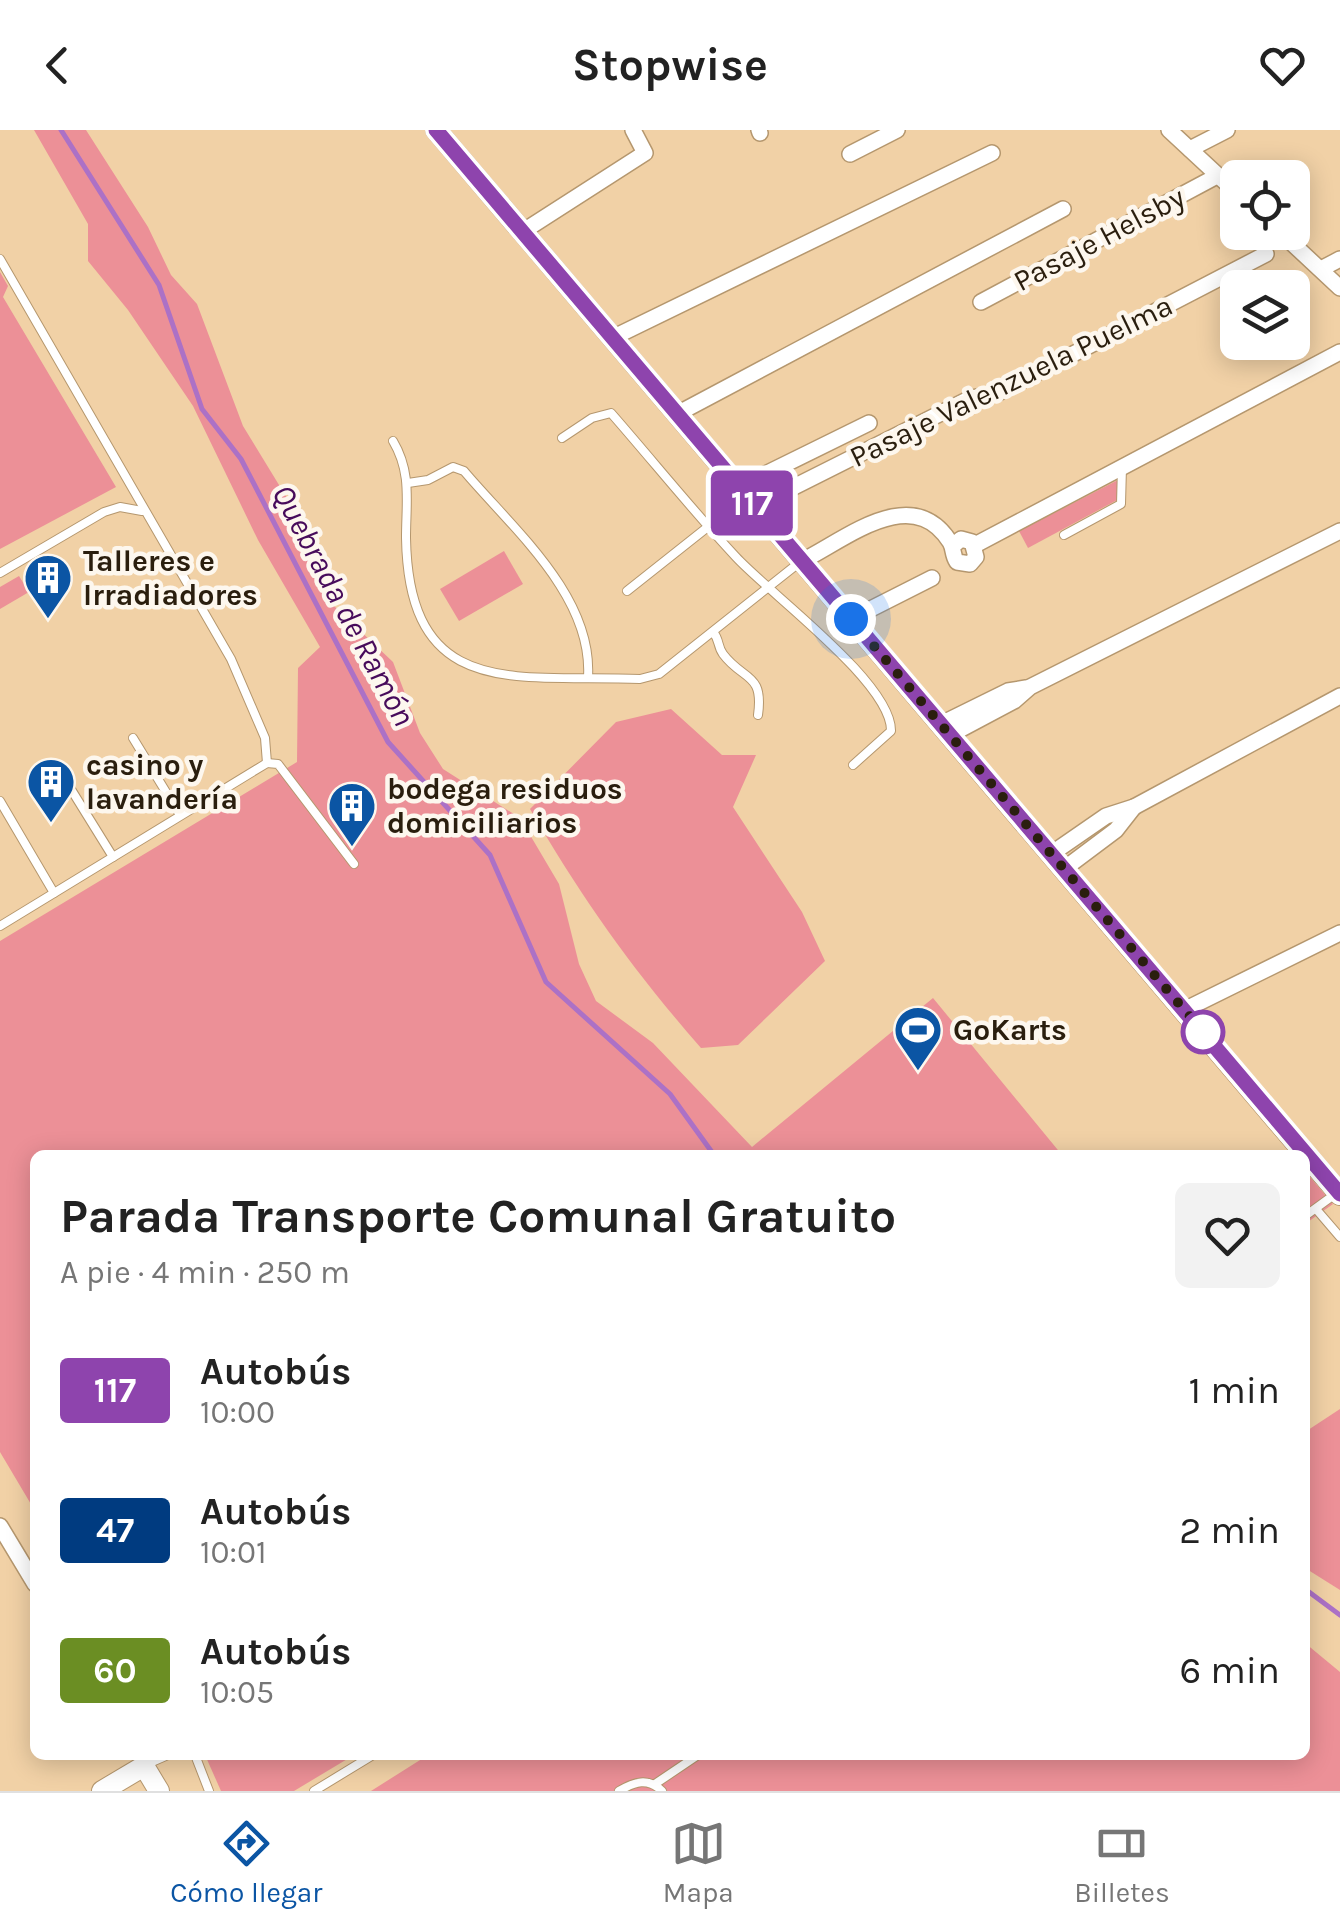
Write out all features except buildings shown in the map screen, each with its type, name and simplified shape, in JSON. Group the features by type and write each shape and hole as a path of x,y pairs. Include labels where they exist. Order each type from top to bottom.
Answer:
{"street":[{"path":"436,130 1305,1150"},
{"path":"522,232 645,153 633,130"},
{"path":"850,154 897,130"},
{"path":"1169,130 1220,179"},
{"path":"1190,149 1227,130"},
{"path":"612,338 992,153"},
{"name":"Pasaje Helsby","path":"980,302 1217,176"},
{"path":"677,414 1063,209"},
{"path":"1300,250 1340,288"},
{"name":"Pasaje Valenzuela Puelma","path":"756,506 970,398 998,394 1266,254"},
{"path":"1321,269 1340,259"},
{"path":"802,561 896,513 931,524 954,545 953,558 966,565 976,558 975,545 1340,352"},
{"name":"Pasaje Valenzuela Puelma","path":"739,487 869,423"},
{"path":"945,730 1340,531"},
{"path":"851,619 932,578"},
{"path":"1057,862 1116,830 1134,807 1340,696"},
{"path":"1184,1010 1340,933"},
{"path":"1310,1156 1338,1188"},
{"path":"0,1526 30,1576"},
{"path":"102,1791 141,1760 159,1791"}],"lane":[{"path":"0,259 142,511 231,659 265,738 268,762"},
{"path":"562,438 592,418 611,413 765,587 825,636 882,704 891,731 853,765"},
{"path":"393,441 407,464 406,541 414,604 442,651 456,662 498,675 640,680 659,674 802,561"},
{"path":"408,483 428,480 453,467 464,471 577,613 590,650 588,677"},
{"path":"1064,535 1121,504 1122,467"},
{"path":"0,572 104,512 120,507 142,511"},
{"path":"627,591 709,526"},
{"path":"712,632 724,656 756,684 760,697 758,715"},
{"path":"133,738 180,815"},
{"path":"0,926 268,762 278,764 354,864"},
{"path":"64,778 112,857"},
{"path":"0,801 54,894"},
{"path":"1310,1213 1338,1188"},
{"path":"1316,1209 1340,1237"},
{"path":"197,1760 209,1791"},
{"path":"314,1791 364,1760"},
{"path":"619,1791 635,1782 658,1787 692,1760"}],"shaded area":[{"path":"34,130 86,130 148,227 171,275 197,304 243,426 323,557 334,606 393,662 420,733 443,769 520,818 559,884 579,964 596,1001 653,1043 752,1147 933,998 1058,1150 30,1150 30,1503 0,1452 0,941 297,762 298,668 320,647 258,540 193,406 128,310 88,261 88,224"},
{"path":"0,272 8,286 3,297 116,487 0,549"},
{"path":"1118,480 1119,499 1028,548 1019,531"},
{"path":"504,551 523,584 459,621 440,589"},
{"path":"19,576 29,592 0,609 0,587"},
{"path":"671,709 722,755 756,755 733,807 802,912 825,961 738,1045 701,1048 610,933 530,809 616,722"},
{"path":"1310,1177 1333,1204 1310,1220"},
{"path":"1340,1409 1340,1590 1310,1571 1310,1429"},
{"path":"1310,1647 1340,1672 1340,1791 371,1791 420,1760 1310,1760"},
{"path":"207,1760 346,1760 294,1791 221,1791"}],"waterway":[{"name":"Quebrada de Ramón","path":"61,130 159,285 202,409 241,459 388,742 490,855 546,982 670,1094 710,1150"},
{"name":"Quebrada de Ramón","path":"1310,1593 1340,1615"}],"bus line":[{"name":"117","path":"436,130 1303,1150"},
{"name":"117","path":"1310,1159 1340,1194"}],"place":[{"name":"Talleres e Irradiadores","path":"48,620"},
{"name":"casino y lavandería","path":"51,824"},
{"name":"bodega residuos domiciliarios","path":"352,848"},
{"name":"GoKarts","path":"918,1072"}],"route":[{"path":"851,619 1209,1039 1203,1032"}]}
